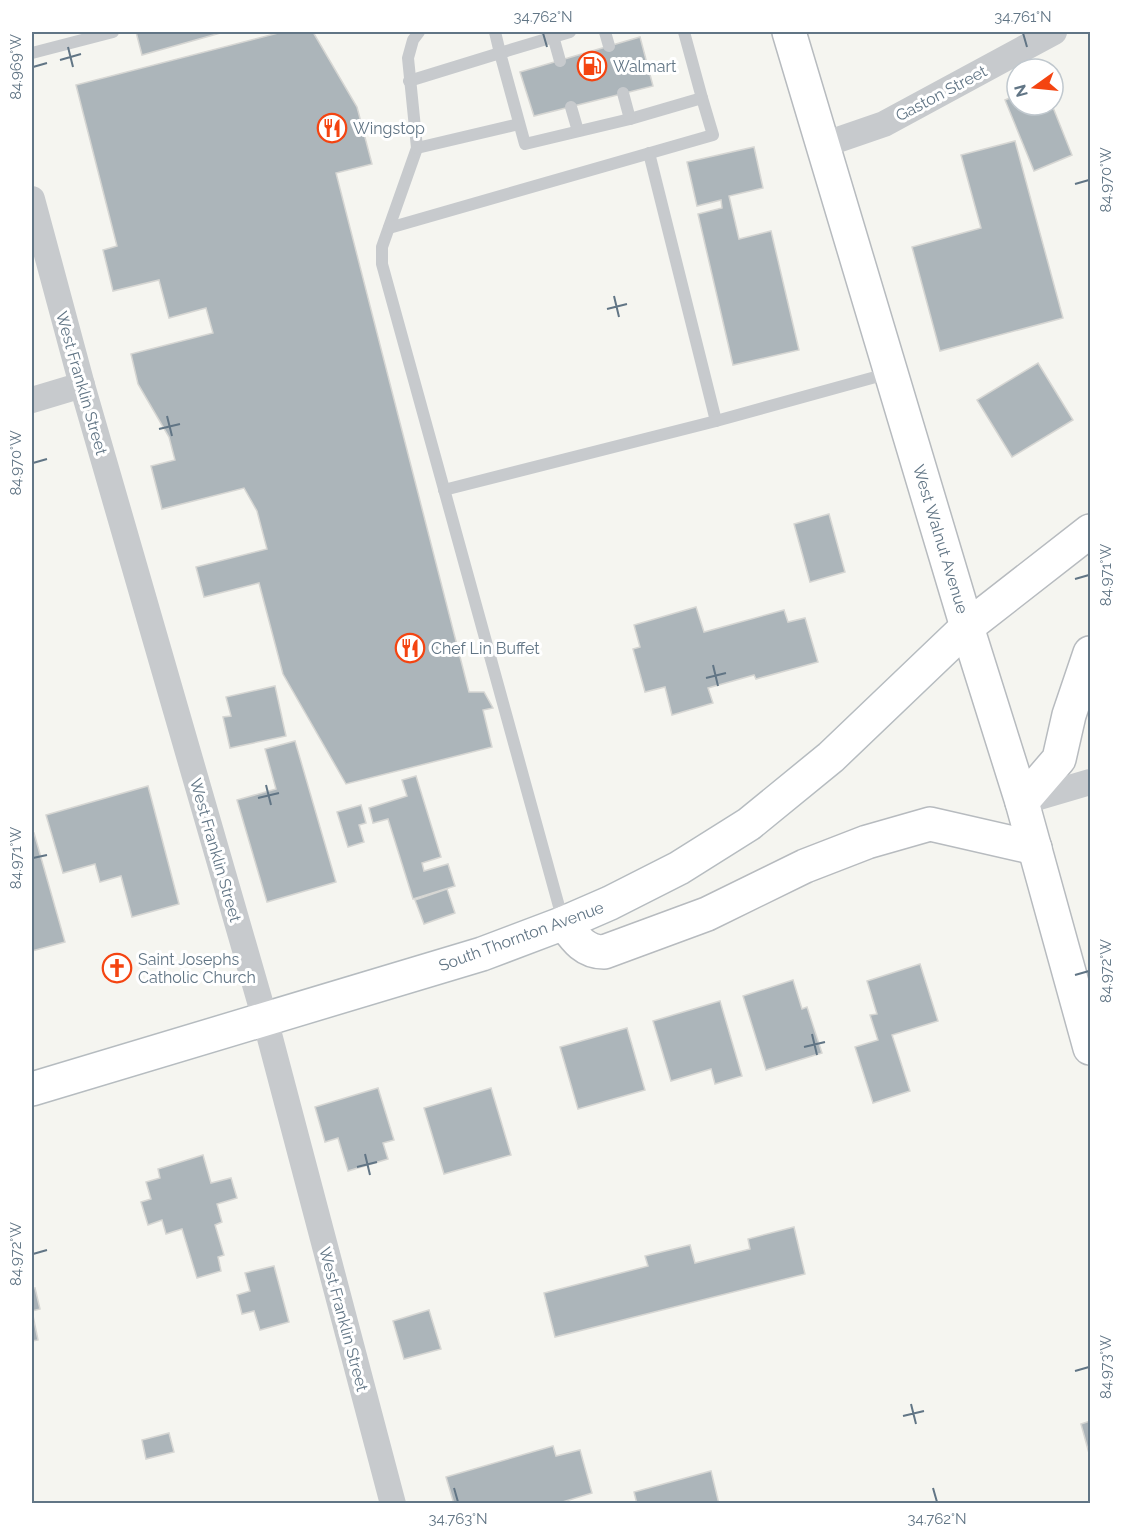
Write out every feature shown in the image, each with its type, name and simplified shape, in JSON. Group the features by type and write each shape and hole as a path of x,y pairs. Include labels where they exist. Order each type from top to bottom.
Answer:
{"main road":[{"name":"West Walnut Avenue","path":"789,32 967,627 1022,802 1090,1048"},
{"name":"South Thornton Avenue","path":"32,1089 482,954 610,903 678,868 749,824 831,758 967,627 1090,531"},
{"path":"1022,802 1059,759 1069,715 1090,653"},
{"path":"564,923 577,941 588,949 604,952 707,914 805,866 867,842 930,824 1035,848"}],"street":[{"name":"Gaston Street","path":"823,145 884,124 1054,32"},
{"name":"West Franklin Street","path":"32,199 82,385 265,1019 393,1503"},
{"path":"32,400 82,385"},
{"path":"1022,802 1090,782"}],"lane":[{"path":"32,53 113,32"},
{"path":"419,32 413,40 408,58 417,148 382,247 382,264 564,923"},
{"path":"495,32 525,144 630,119 702,98"},
{"path":"409,81 570,32"},
{"path":"605,32 609,46"},
{"path":"389,228 713,135 684,32"},
{"path":"553,36 560,61"},
{"path":"623,93 630,119"},
{"path":"571,106 578,131"},
{"path":"417,148 519,124"},
{"path":"649,153 716,421"},
{"path":"444,490 716,421 891,373"}],"building":[{"path":"136,32 224,32 142,55"},
{"path":"282,32 313,32 357,107 372,164 336,173 469,692 484,692 493,708 483,710 492,747 346,784 283,674 259,583 204,597 196,567 267,549 257,511 244,488 162,509 151,466 175,460 169,437 138,384 131,354 213,333 206,308 169,318 159,280 113,291 103,250 117,246 76,85"},
{"path":"640,37 653,86 534,116 520,72"},
{"path":"1012,117 1057,117 1072,155 1034,171"},
{"path":"1015,141 1063,318 940,351 912,247 981,228 961,155"},
{"path":"754,147 763,188 729,196 739,239 771,231 799,350 733,365 698,214 722,208 721,200 697,206 687,162"},
{"path":"1038,363 1073,420 1012,457 977,400"},
{"path":"829,514 845,572 810,582 794,524"},
{"path":"696,607 704,632 784,610 788,622 805,618 818,662 756,679 754,675 708,688 713,703 672,715 665,687 645,692 633,649 640,647 634,625"},
{"path":"275,686 286,736 230,748 223,717 231,716 226,697"},
{"path":"295,741 336,882 267,902 237,800 276,789 265,749"},
{"path":"416,776 441,857 422,863 424,871 448,864 455,886 413,899 388,819 373,823 369,808 407,796 402,780"},
{"path":"148,786 179,904 132,917 121,876 100,882 95,864 63,873 46,815"},
{"path":"361,805 366,823 359,825 364,842 348,847 337,812"},
{"path":"34,833 65,942 32,951 32,834"},
{"path":"447,889 455,913 424,924 415,900"},
{"path":"920,964 938,1021 892,1035 910,1091 873,1103 855,1047 878,1040 870,1015 877,1014 867,981"},
{"path":"793,980 802,1009 807,1007 822,1053 766,1070 743,996"},
{"path":"720,1001 742,1076 715,1084 711,1069 671,1081 653,1021"},
{"path":"627,1028 645,1090 578,1109 560,1047"},
{"path":"378,1088 394,1140 383,1143 388,1159 348,1171 338,1138 325,1142 315,1107"},
{"path":"491,1088 511,1155 444,1174 424,1108"},
{"path":"203,1155 211,1183 231,1178 237,1198 217,1204 222,1222 215,1225 224,1255 218,1257 221,1271 197,1278 182,1229 166,1234 162,1220 148,1225 141,1202 151,1199 146,1182 160,1178 158,1169"},
{"path":"794,1227 805,1274 555,1337 544,1293 648,1266 645,1256 690,1245 695,1263 750,1249 748,1239"},
{"path":"274,1266 289,1322 260,1330 254,1311 242,1314 237,1295 250,1291 245,1273"},
{"path":"35,1288 40,1309 32,1311 32,1289"},
{"path":"429,1310 441,1349 404,1359 393,1321"},
{"path":"32,1311 38,1340 32,1341"},
{"path":"1090,1421 1090,1457 1081,1424"},
{"path":"169,1433 174,1452 146,1459 142,1440"},
{"path":"553,1446 556,1456 580,1450 592,1493 556,1504 454,1504 446,1477"},
{"path":"711,1471 719,1504 637,1504 634,1492"}],"place":[{"name":"Walmart","path":"592,66"},
{"name":"Wingstop","path":"332,128"},
{"name":"Chef Lin Buffet","path":"410,648"},
{"name":"Saint Josephs Catholic Church","path":"117,968"}]}
